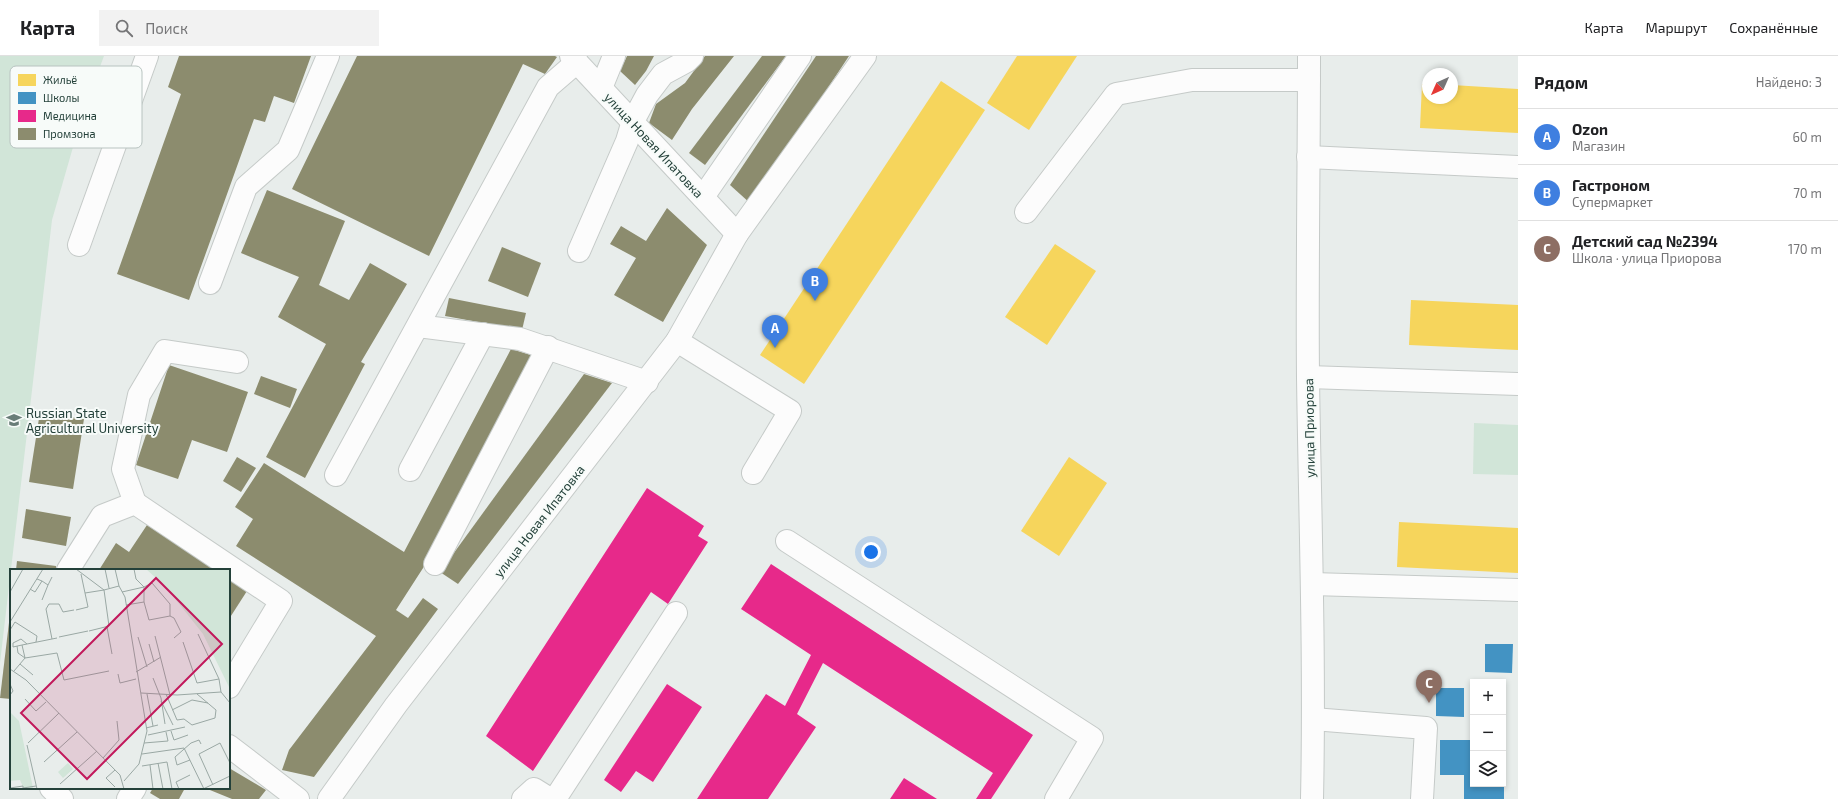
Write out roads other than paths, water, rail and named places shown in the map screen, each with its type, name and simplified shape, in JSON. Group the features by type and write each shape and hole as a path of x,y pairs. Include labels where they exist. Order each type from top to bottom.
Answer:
{"street":[{"path":"142,70 147,56"},
{"path":"210,283 246,187 288,150 328,56"},
{"path":"601,88 614,56"},
{"path":"580,251 627,141 633,121 664,65 687,61 692,56"},
{"path":"702,197 800,56"},
{"name":"улица Новая Ипатовка","path":"328,799 401,699 647,382 677,341 737,234 865,56"},
{"name":"улица Приорова","path":"1310,56 1308,157 1308,377 1312,584 1312,799"},
{"path":"336,475 548,86 574,59"},
{"name":"улица Новая Ипатовка","path":"574,59 737,234"},
{"path":"1026,212 1116,94 1192,80 1309,80"},
{"path":"79,245 114,148"},
{"path":"1308,157 1518,167"},
{"path":"418,326 520,339 548,347 647,382"},
{"path":"410,470 483,334"},
{"path":"677,341 790,410 753,473"},
{"path":"435,564 548,347"},
{"path":"230,685 281,600 135,503 123,469 139,395 165,351 237,362"},
{"path":"1308,377 1518,384"},
{"path":"69,569 102,516 135,503"},
{"path":"787,541 1092,738 1056,799"},
{"path":"1312,584 1518,590"},
{"path":"555,799 676,613"},
{"path":"1312,719 1426,728 1422,799"},
{"path":"230,747 298,799"},
{"path":"52,789 62,799"},
{"path":"128,799 134,789"},
{"path":"523,799 534,789 550,799"}],"place":[{"name":"Гастроном","path":"815,301"},
{"name":"Ozon","path":"775,348"},
{"name":"Russian State Agricultural University","path":"14,420"},
{"name":"Детский сад №2394","path":"1429,703"}]}
